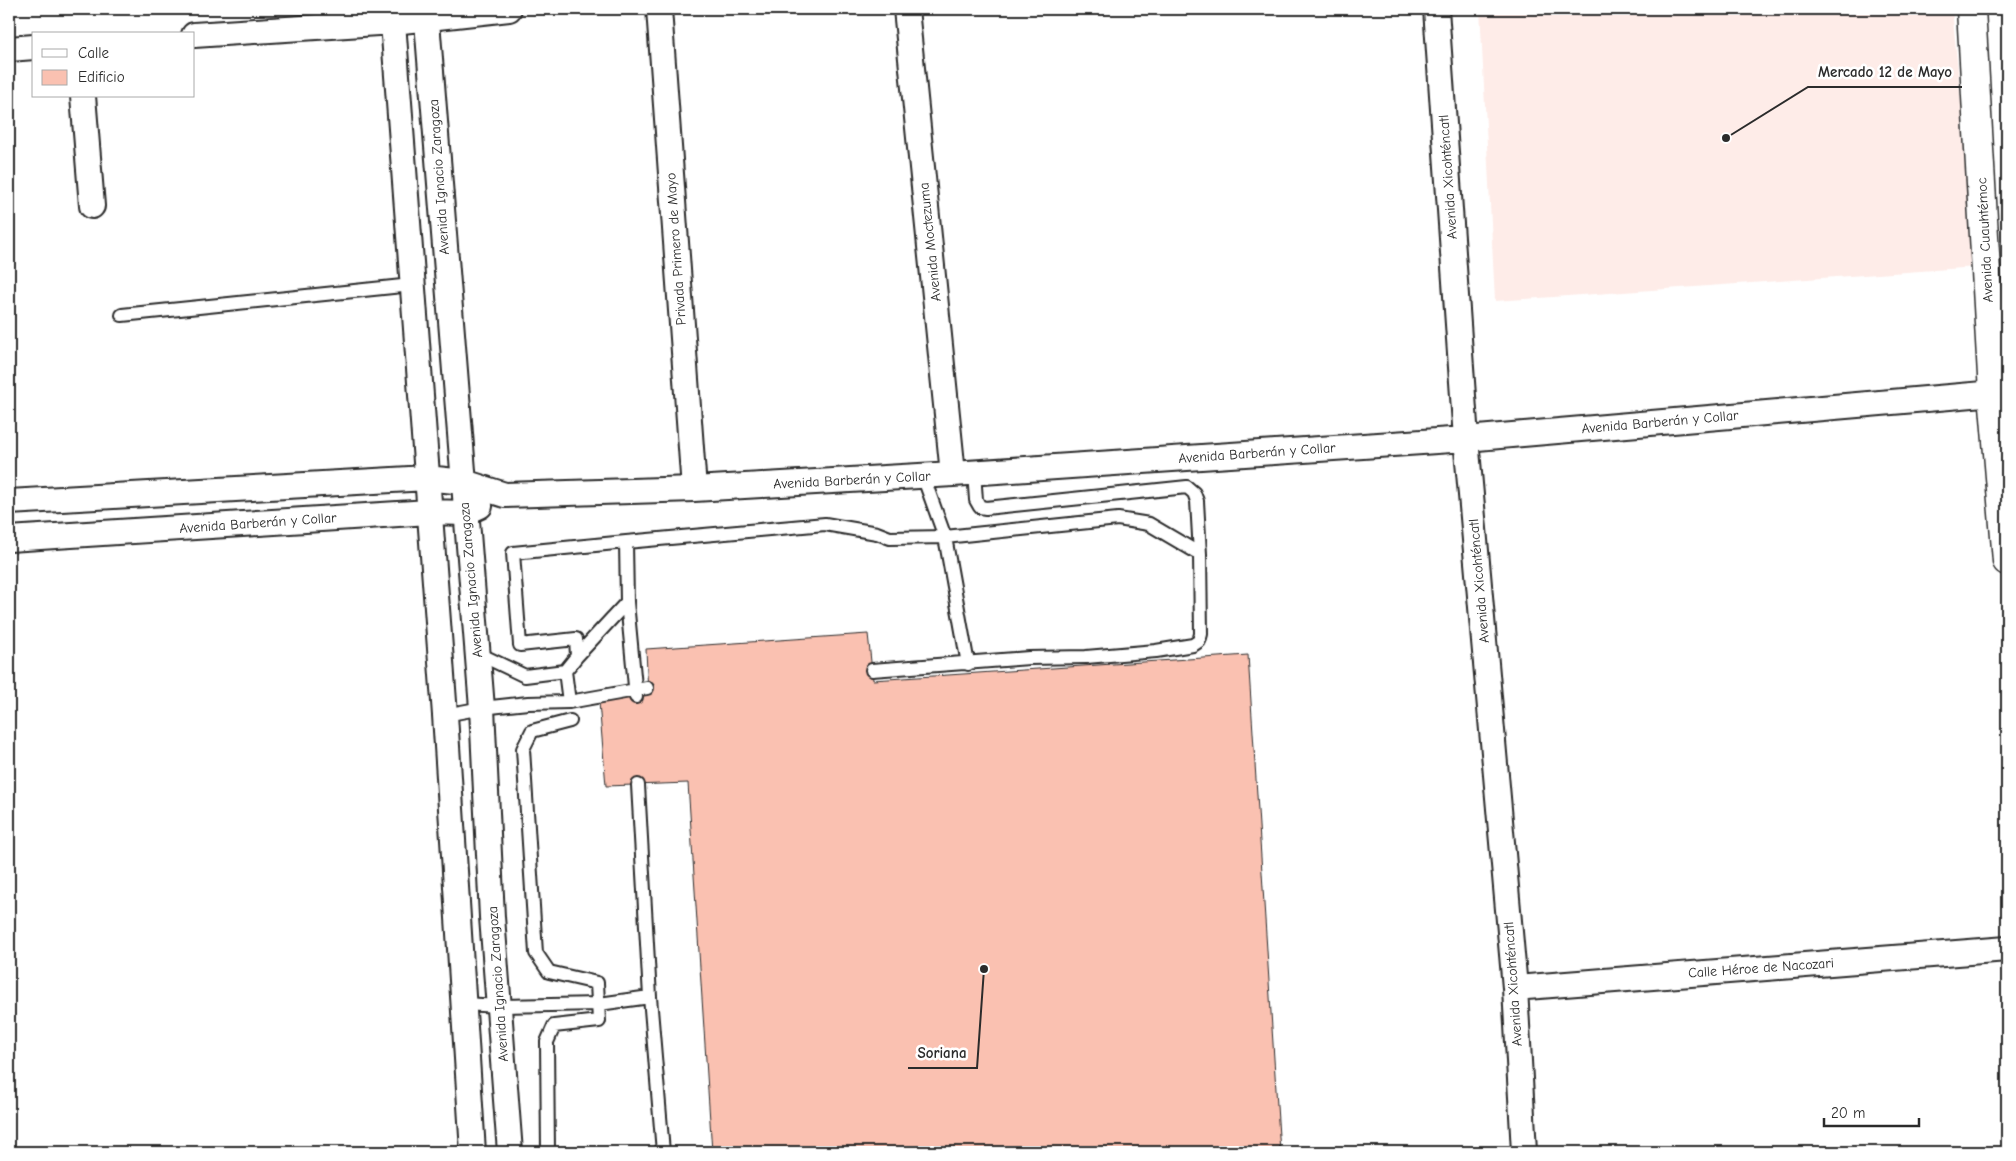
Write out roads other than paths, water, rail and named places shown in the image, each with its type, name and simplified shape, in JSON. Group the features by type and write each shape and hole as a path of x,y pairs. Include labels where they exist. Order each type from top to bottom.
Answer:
{"main road":[{"name":"Avenida Cuauhtémoc","path":"1971,9 2000,392 2007,561"}],"street":[{"path":"195,36 392,15 509,9"},
{"name":"Privada Primero de Mayo","path":"659,9 694,489"},
{"name":"Avenida Moctezuma","path":"906,9 964,473"},
{"name":"Avenida Xicohténcatl","path":"1436,9 1466,439 1515,988 1524,1152"},
{"name":"Avenida Ignacio Zaragoza","path":"427,14 482,708 492,917 510,1152"},
{"path":"392,15 445,715 473,1152"},
{"path":"9,49 32,47"},
{"path":"83,98 92,206"},
{"path":"408,242 444,239"},
{"name":"Avenida Barberán y Collar","path":"9,502 427,478 464,482 504,495 694,489 923,476 1466,439 2000,392"},
{"path":"160,494 162,529"},
{"name":"Avenida Barberán y Collar","path":"9,539 429,512 465,512 504,495"},
{"name":"Calle Héroe de Nacozari","path":"1515,988 2007,949"}],"lane":[{"path":"122,316 412,286"},
{"path":"872,670 1156,651 1193,644 1199,641 1201,634 1200,554 1194,493 1187,488 986,508 980,507 964,473"},
{"path":"923,476 944,537 968,664"},
{"path":"577,656 576,639 520,645 513,553 825,524 877,533 890,538 944,537 1118,519 1149,524 1200,554"},
{"path":"445,715 482,708 528,703 568,702 639,692 627,602 626,542"},
{"path":"568,702 565,671 627,602"},
{"path":"477,653 525,676 565,671"},
{"path":"548,1152 547,1042 554,1026 600,1021 599,1004 597,983 549,972 536,953 523,749 532,731 570,721"},
{"path":"638,785 650,996 663,1152"},
{"path":"464,1004 500,1006 599,1004 650,996"}],"place":[{"name":"Mercado 12 de Mayo","path":"1726,138"},
{"name":"Soriana","path":"984,969"}]}
